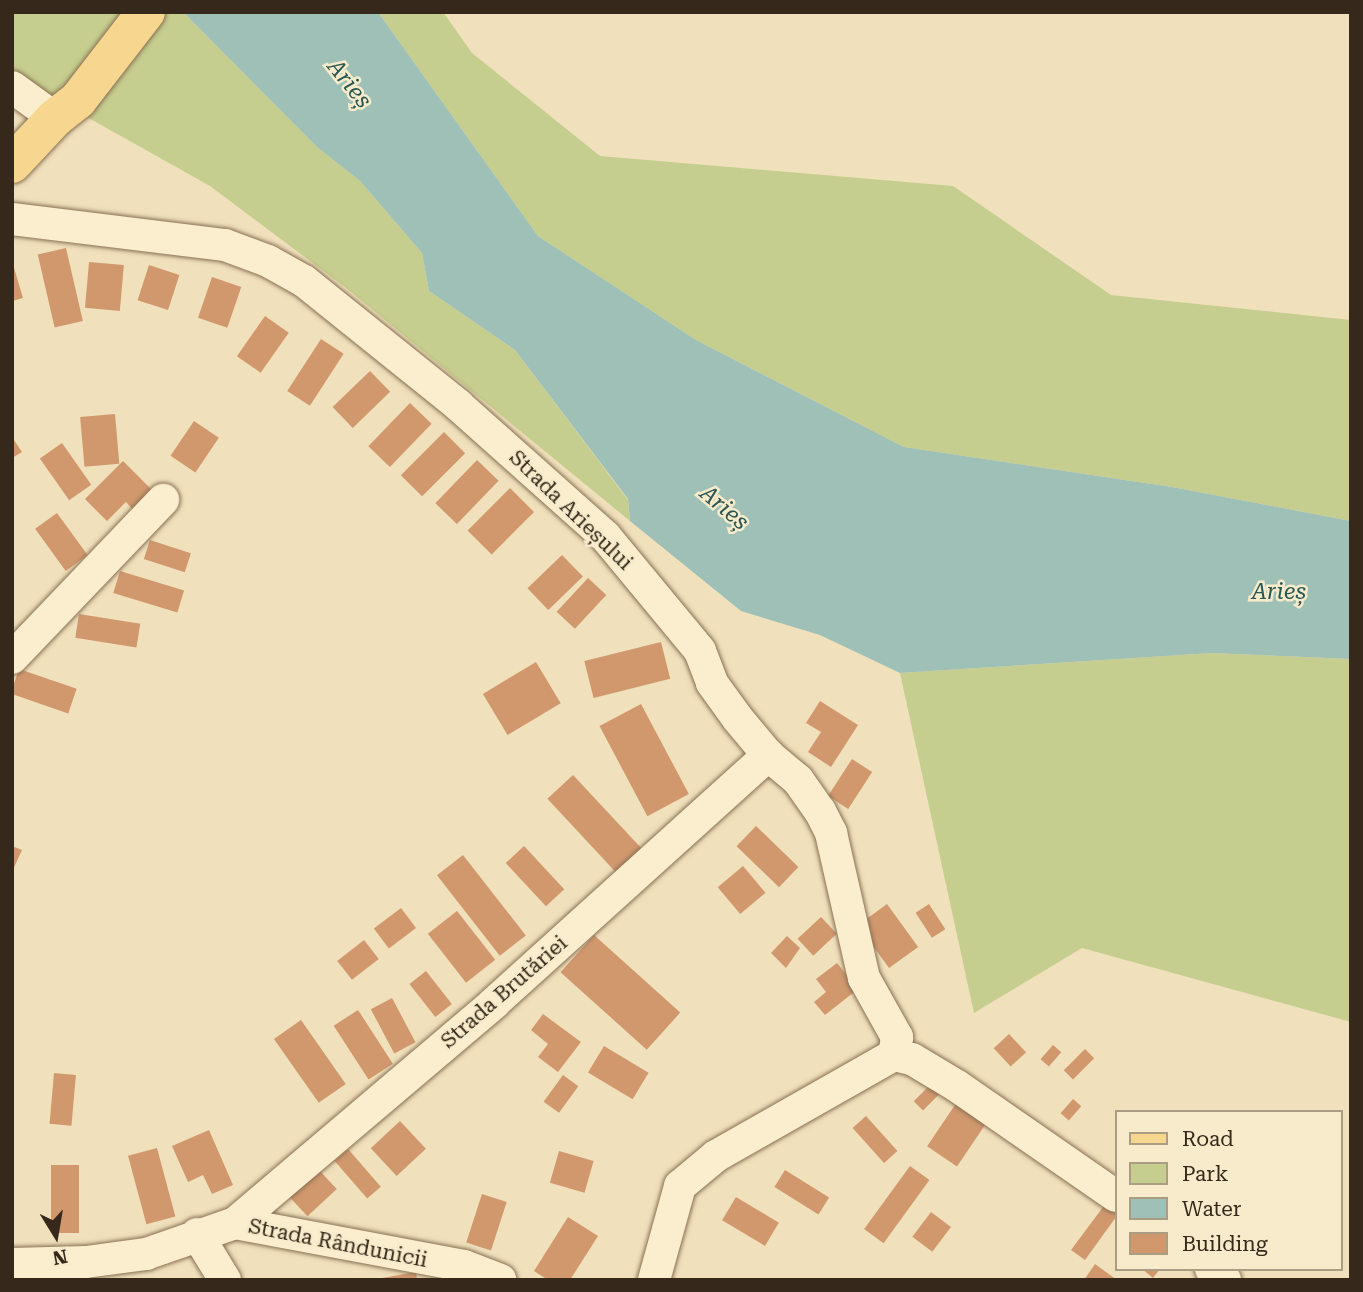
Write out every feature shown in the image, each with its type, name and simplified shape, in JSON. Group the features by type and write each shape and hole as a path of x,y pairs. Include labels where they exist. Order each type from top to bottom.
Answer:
{"main road":[{"path":"12,164 67,109 146,12"}],"street":[{"path":"12,87 67,109"},
{"name":"Strada Arieșului","path":"12,219 225,245 304,281 458,405 605,536 667,606 700,651 712,683 768,755 798,780 831,833 864,978 897,1037 894,1055"},
{"path":"12,658 163,500"},
{"name":"Strada Brutăriei","path":"235,1223 494,1003 768,755"},
{"path":"654,1280 680,1186 716,1156 894,1055 912,1059 957,1086 1114,1195"},
{"name":"Strada Rândunicii","path":"12,1264 146,1254 197,1234 235,1223 451,1264 500,1280"},
{"path":"197,1234 225,1280"}],"green space":[{"path":"12,12 183,12 317,147 360,181 422,253 429,291 515,350 628,500 630,521 346,288 210,186 12,75"},
{"path":"378,12 443,12 472,53 600,156 953,186 1111,295 1351,320 1351,521 1172,487 904,447 696,340 538,236"},
{"path":"1212,653 1351,659 1351,1022 1082,948 974,1013 900,673"}],"water":[{"name":"Arieș","path":"183,12 378,12 538,236 696,340 904,447 1172,487 1351,521 1351,659 1212,653 900,673 820,635 741,611 630,521 628,499 515,350 429,291 422,253 360,181 317,147"}],"building":[{"path":"66,248 83,321 55,328 38,255"},
{"path":"12,261 23,298 12,301"},
{"path":"89,262 124,265 120,311 85,308"},
{"path":"149,265 179,275 168,310 138,300"},
{"path":"212,277 241,287 227,328 198,318"},
{"path":"265,316 289,333 261,373 237,356"},
{"path":"321,339 344,354 310,406 287,391"},
{"path":"370,371 390,392 353,428 333,407"},
{"path":"410,403 432,424 390,467 368,446"},
{"path":"115,414 119,464 84,467 80,417"},
{"path":"194,421 219,438 195,473 171,456"},
{"path":"444,432 465,453 422,496 401,475"},
{"path":"14,440 22,452 12,458 12,441"},
{"path":"62,443 91,485 69,500 40,458"},
{"path":"477,460 499,481 457,524 435,503"},
{"path":"123,461 157,495 137,514 126,502 107,521 85,499"},
{"path":"510,488 534,512 492,554 468,530"},
{"path":"57,513 88,555 66,571 35,529"},
{"path":"150,540 191,553 185,572 144,559"},
{"path":"562,555 583,577 548,610 527,588"},
{"path":"120,571 184,591 177,613 113,593"},
{"path":"588,578 606,595 575,629 557,612"},
{"path":"79,614 140,624 136,647 75,638"},
{"path":"661,642 670,679 594,698 584,661"},
{"path":"536,662 561,703 508,735 483,694"},
{"path":"19,669 77,689 68,713 12,694"},
{"path":"820,701 858,725 831,767 808,752 821,732 806,723"},
{"path":"641,704 689,794 647,816 600,726"},
{"path":"852,759 872,772 848,809 828,796"},
{"path":"573,775 643,850 617,873 547,799"},
{"path":"756,826 798,867 779,887 737,846"},
{"path":"12,846 22,850 12,872"},
{"path":"524,846 564,889 546,906 506,863"},
{"path":"463,855 526,935 500,956 437,875"},
{"path":"743,866 765,893 740,914 718,887"},
{"path":"887,904 918,947 889,968 858,925"},
{"path":"929,904 945,929 932,938 916,913"},
{"path":"401,908 416,928 389,948 374,928"},
{"path":"457,911 495,960 466,983 428,934"},
{"path":"821,917 837,934 813,956 798,939"},
{"path":"594,935 680,1013 647,1050 561,972"},
{"path":"787,936 800,948 786,968 771,953"},
{"path":"364,940 379,959 352,980 337,961"},
{"path":"837,963 858,989 825,1015 814,1002 826,992 816,979"},
{"path":"426,971 452,1004 435,1017 409,984"},
{"path":"392,998 415,1042 394,1053 371,1009"},
{"path":"358,1010 393,1064 369,1079 334,1026"},
{"path":"543,1014 581,1042 558,1072 538,1057 548,1044 531,1030"},
{"path":"301,1020 346,1084 319,1103 274,1039"},
{"path":"1009,1034 1026,1052 1011,1067 994,1048"},
{"path":"1053,1045 1061,1052 1049,1067 1041,1059"},
{"path":"604,1046 649,1073 633,1099 588,1073"},
{"path":"1085,1049 1094,1058 1073,1079 1064,1070"},
{"path":"54,1073 76,1075 71,1126 50,1124"},
{"path":"563,1075 578,1086 559,1113 544,1102"},
{"path":"935,1080 944,1089 923,1110 914,1101"},
{"path":"959,1099 989,1119 957,1166 927,1146"},
{"path":"1073,1099 1081,1106 1069,1121 1061,1113"},
{"path":"866,1116 897,1151 884,1163 853,1128"},
{"path":"400,1121 426,1149 397,1176 371,1148"},
{"path":"209,1130 233,1185 212,1194 203,1175 188,1182 172,1146"},
{"path":"157,1148 175,1217 146,1224 128,1156"},
{"path":"348,1149 381,1187 367,1199 334,1161"},
{"path":"559,1151 594,1161 585,1193 550,1183"},
{"path":"51,1165 79,1165 79,1233 51,1233"},
{"path":"910,1166 929,1180 884,1243 864,1229"},
{"path":"319,1170 337,1189 307,1216 290,1197"},
{"path":"785,1170 829,1198 819,1215 774,1187"},
{"path":"482,1194 507,1202 491,1251 466,1243"},
{"path":"736,1197 779,1223 765,1246 722,1220"},
{"path":"1106,1203 1114,1209 1114,1220 1085,1260 1071,1250"},
{"path":"931,1212 951,1227 932,1252 912,1237"},
{"path":"568,1217 598,1236 570,1280 548,1280 534,1271"},
{"path":"1095,1264 1117,1280 1084,1280"},
{"path":"1144,1271 1158,1271 1153,1278"},
{"path":"416,1272 417,1280 382,1280 382,1278"}]}
